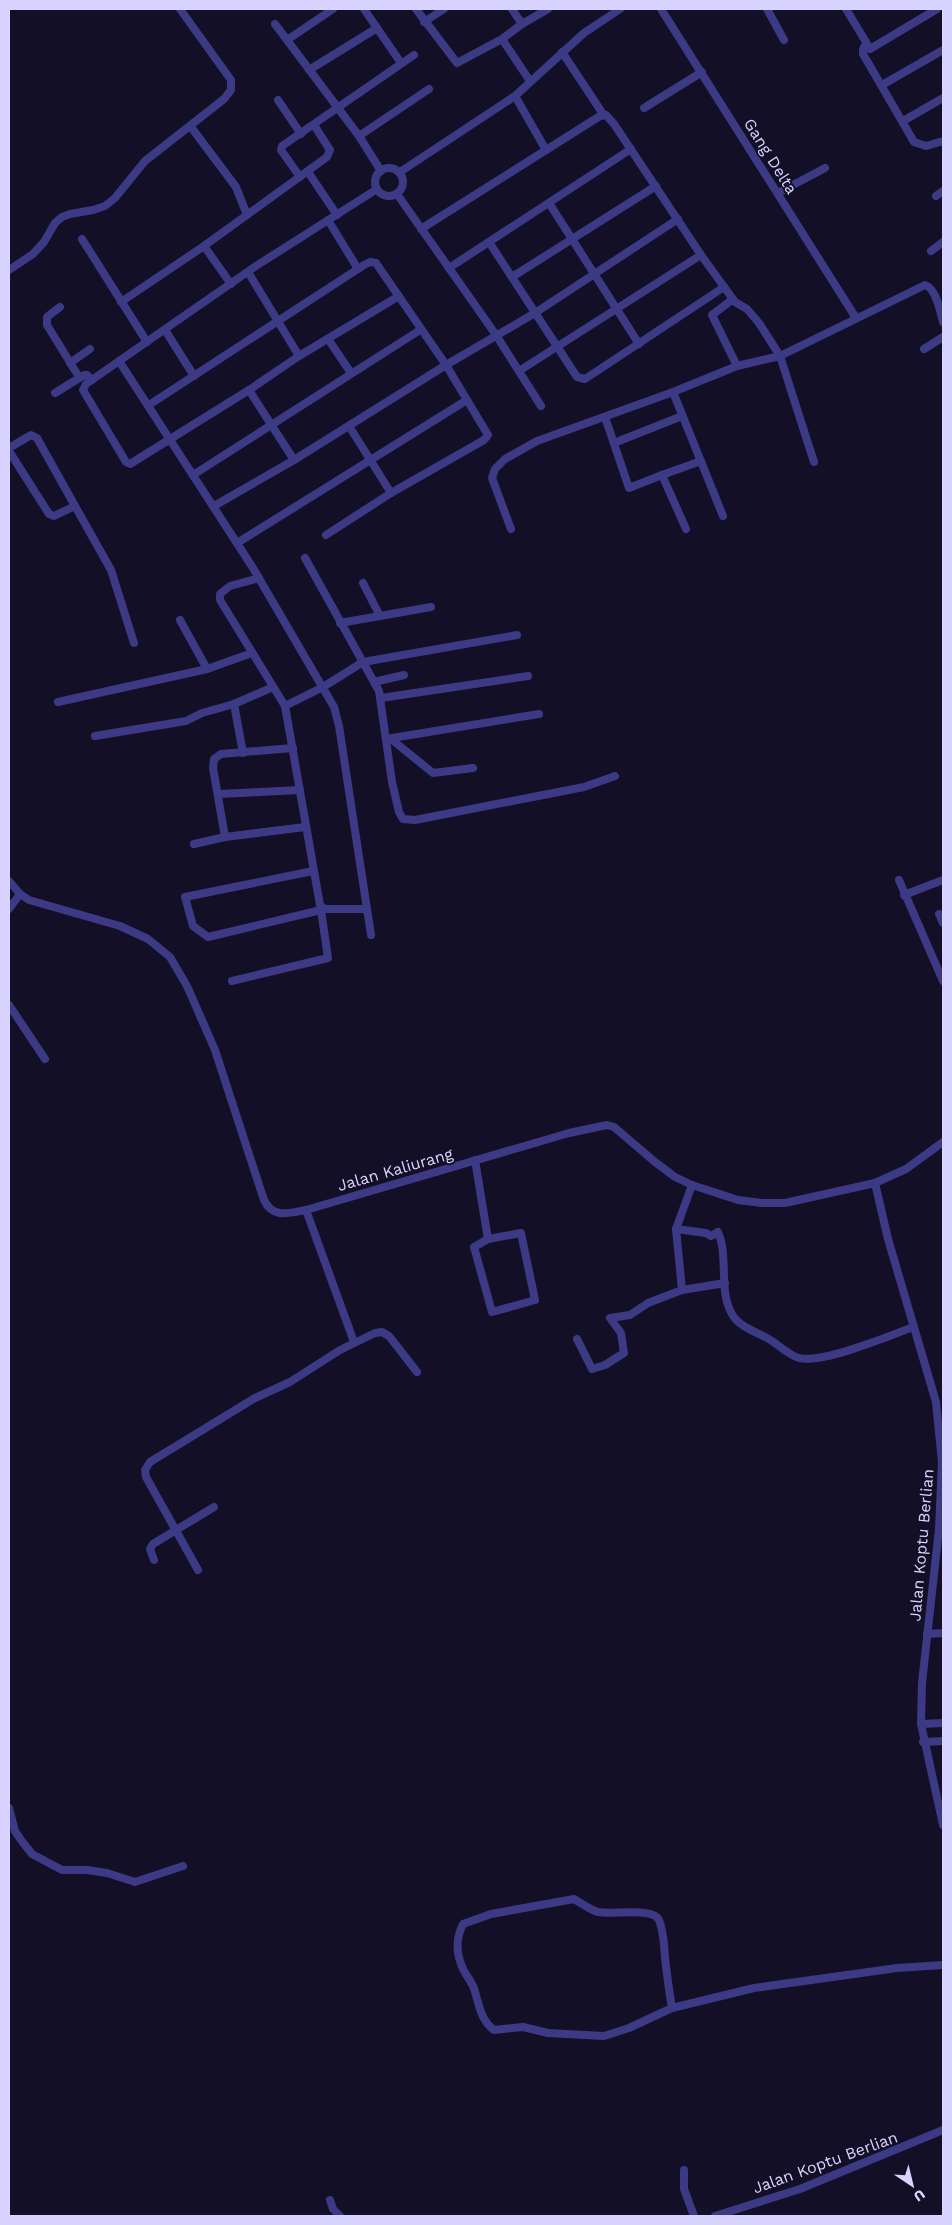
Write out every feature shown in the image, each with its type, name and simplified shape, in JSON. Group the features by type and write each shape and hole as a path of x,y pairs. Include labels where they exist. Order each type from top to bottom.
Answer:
{"street":[{"path":"9,270 33,254 44,242 56,223 62,218 105,206 145,162 191,127 224,99 231,90 232,83 180,9"},
{"path":"287,40 333,9"},
{"path":"364,9 401,63"},
{"path":"416,9 455,63 502,39 522,24 548,9"},
{"path":"424,22 444,9"},
{"path":"512,9 522,24"},
{"path":"400,172 515,96 562,52 620,9"},
{"name":"Gang Delta","path":"661,9 856,318"},
{"path":"767,9 784,40"},
{"path":"846,9 870,49"},
{"path":"870,49 937,9"},
{"path":"275,24 359,136 381,171"},
{"path":"309,70 377,28"},
{"path":"502,39 530,81"},
{"path":"870,49 866,44 863,54 917,144 926,146 943,141"},
{"path":"882,85 943,50"},
{"path":"562,52 603,114 610,119 631,149 701,255 733,299 751,313 780,356 814,462"},
{"path":"300,177 281,149 414,55"},
{"path":"644,108 702,72"},
{"path":"359,136 429,88"},
{"path":"515,96 546,150"},
{"path":"903,121 943,98"},
{"path":"278,100 301,134"},
{"path":"421,229 603,114"},
{"path":"121,302 204,246 324,160 330,153 314,125"},
{"path":"191,127 236,187 247,215"},
{"path":"449,268 631,149"},
{"path":"391,168 400,172 403,177 403,186 397,194 386,196 377,189 376,177 381,171 391,168"},
{"path":"778,193 825,168"},
{"path":"308,172 337,215"},
{"path":"512,277 656,186"},
{"path":"377,189 248,272 119,361 84,386 84,392 127,464 131,464 249,390 299,356 398,296"},
{"path":"936,196 943,191"},
{"path":"397,194 496,335 541,406"},
{"path":"549,203 638,344"},
{"path":"214,506 294,460 535,312 678,219"},
{"path":"328,220 358,269"},
{"path":"82,238 147,342"},
{"path":"489,242 577,377 582,380 724,287"},
{"path":"931,251 943,242"},
{"path":"204,246 231,284"},
{"path":"519,371 701,255"},
{"path":"149,405 358,269 370,262 376,263 420,330 446,365 487,431 486,438 391,493 326,535"},
{"path":"248,272 299,356"},
{"path":"511,529 492,478 495,469 511,455 537,441 673,392 738,366 780,356 925,285 929,286 933,292 943,322"},
{"path":"733,299 712,315 738,366"},
{"path":"60,308 47,317 46,322 79,377"},
{"path":"164,330 194,376"},
{"path":"193,475 351,372 420,330"},
{"path":"924,349 943,337"},
{"path":"328,339 351,372"},
{"path":"70,363 90,350"},
{"path":"119,361 259,578 334,707 339,726 371,935"},
{"path":"55,393 79,377 87,375 92,380"},
{"path":"249,390 294,460"},
{"path":"673,392 723,516"},
{"path":"237,543 467,400"},
{"path":"614,443 682,416"},
{"path":"605,417 629,488 701,461"},
{"path":"349,426 391,493"},
{"path":"75,506 54,516 49,514 9,450 31,435 37,438 111,570 134,643"},
{"path":"662,475 686,529"},
{"path":"305,558 381,698 397,806 401,817 408,820 584,787 615,776"},
{"path":"232,981 328,958 323,910 319,904 285,706 219,596 230,586 259,578"},
{"path":"363,583 380,616"},
{"path":"340,623 431,608"},
{"path":"180,620 208,669"},
{"path":"285,706 323,687 363,662 517,636"},
{"path":"58,702 208,669 252,652"},
{"path":"374,682 404,675"},
{"path":"381,698 528,676"},
{"path":"95,736 186,721 202,713 234,704 273,687"},
{"path":"234,704 242,753"},
{"path":"388,739 539,714"},
{"path":"388,739 433,773 472,768"},
{"path":"225,837 213,768 214,759 221,754 293,748"},
{"path":"218,794 300,790"},
{"path":"194,844 225,837 305,827"},
{"path":"313,871 185,897 193,926 208,936 323,910 366,909"},
{"path":"899,880 943,981"},
{"path":"904,895 943,880"},
{"name":"Jalan Kaliurang","path":"9,881 20,894 29,900 120,926 148,939 170,957 184,979 205,1025 266,1205 279,1214 306,1210 569,1133 611,1126 626,1134 675,1177 692,1186 738,1200 762,1203 785,1203 875,1183 906,1170 943,1142"},
{"path":"9,909 20,894"},
{"path":"939,914 943,923"},
{"path":"9,1004 45,1059"},
{"path":"475,1160 488,1238"},
{"name":"Jalan Koptu Berlian","path":"875,1183 888,1239 936,1402 943,1462 939,1528 922,1683 920,1724 943,1825"},
{"path":"682,1290 676,1229 692,1186"},
{"path":"306,1210 354,1342"},
{"path":"676,1229 706,1233 711,1236 718,1232 729,1306 736,1320 799,1358 814,1358 842,1351 913,1327"},
{"path":"521,1234 535,1300 492,1312 474,1247 488,1238 521,1234"},
{"path":"577,1339 592,1369 605,1365 624,1352 621,1333 610,1318 630,1316 648,1303 682,1290 725,1283"},
{"path":"198,1570 146,1477 144,1472 148,1464 254,1398 290,1382 354,1342 378,1332 384,1333 417,1372"},
{"path":"154,1560 150,1546 175,1529 214,1507"},
{"path":"928,1634 943,1633"},
{"path":"920,1724 943,1723"},
{"path":"924,1742 943,1741"},
{"path":"9,1808 15,1831 32,1854 62,1870 87,1870 107,1873 135,1882 183,1866"},
{"path":"672,2008 667,1983 662,1929 659,1918 654,1914 643,1912 618,1914 596,1912 574,1899 491,1914 463,1924 458,1934 461,1964 472,1983 480,2010 488,2025 494,2030 523,2027 548,2033 604,2036 629,2028 672,2008 754,1988 897,1968 943,1965"},
{"name":"Jalan Koptu Berlian","path":"715,2216 800,2189 943,2130"},
{"path":"684,2170 684,2189 694,2216"},
{"path":"330,2200 333,2209 340,2216"}]}
